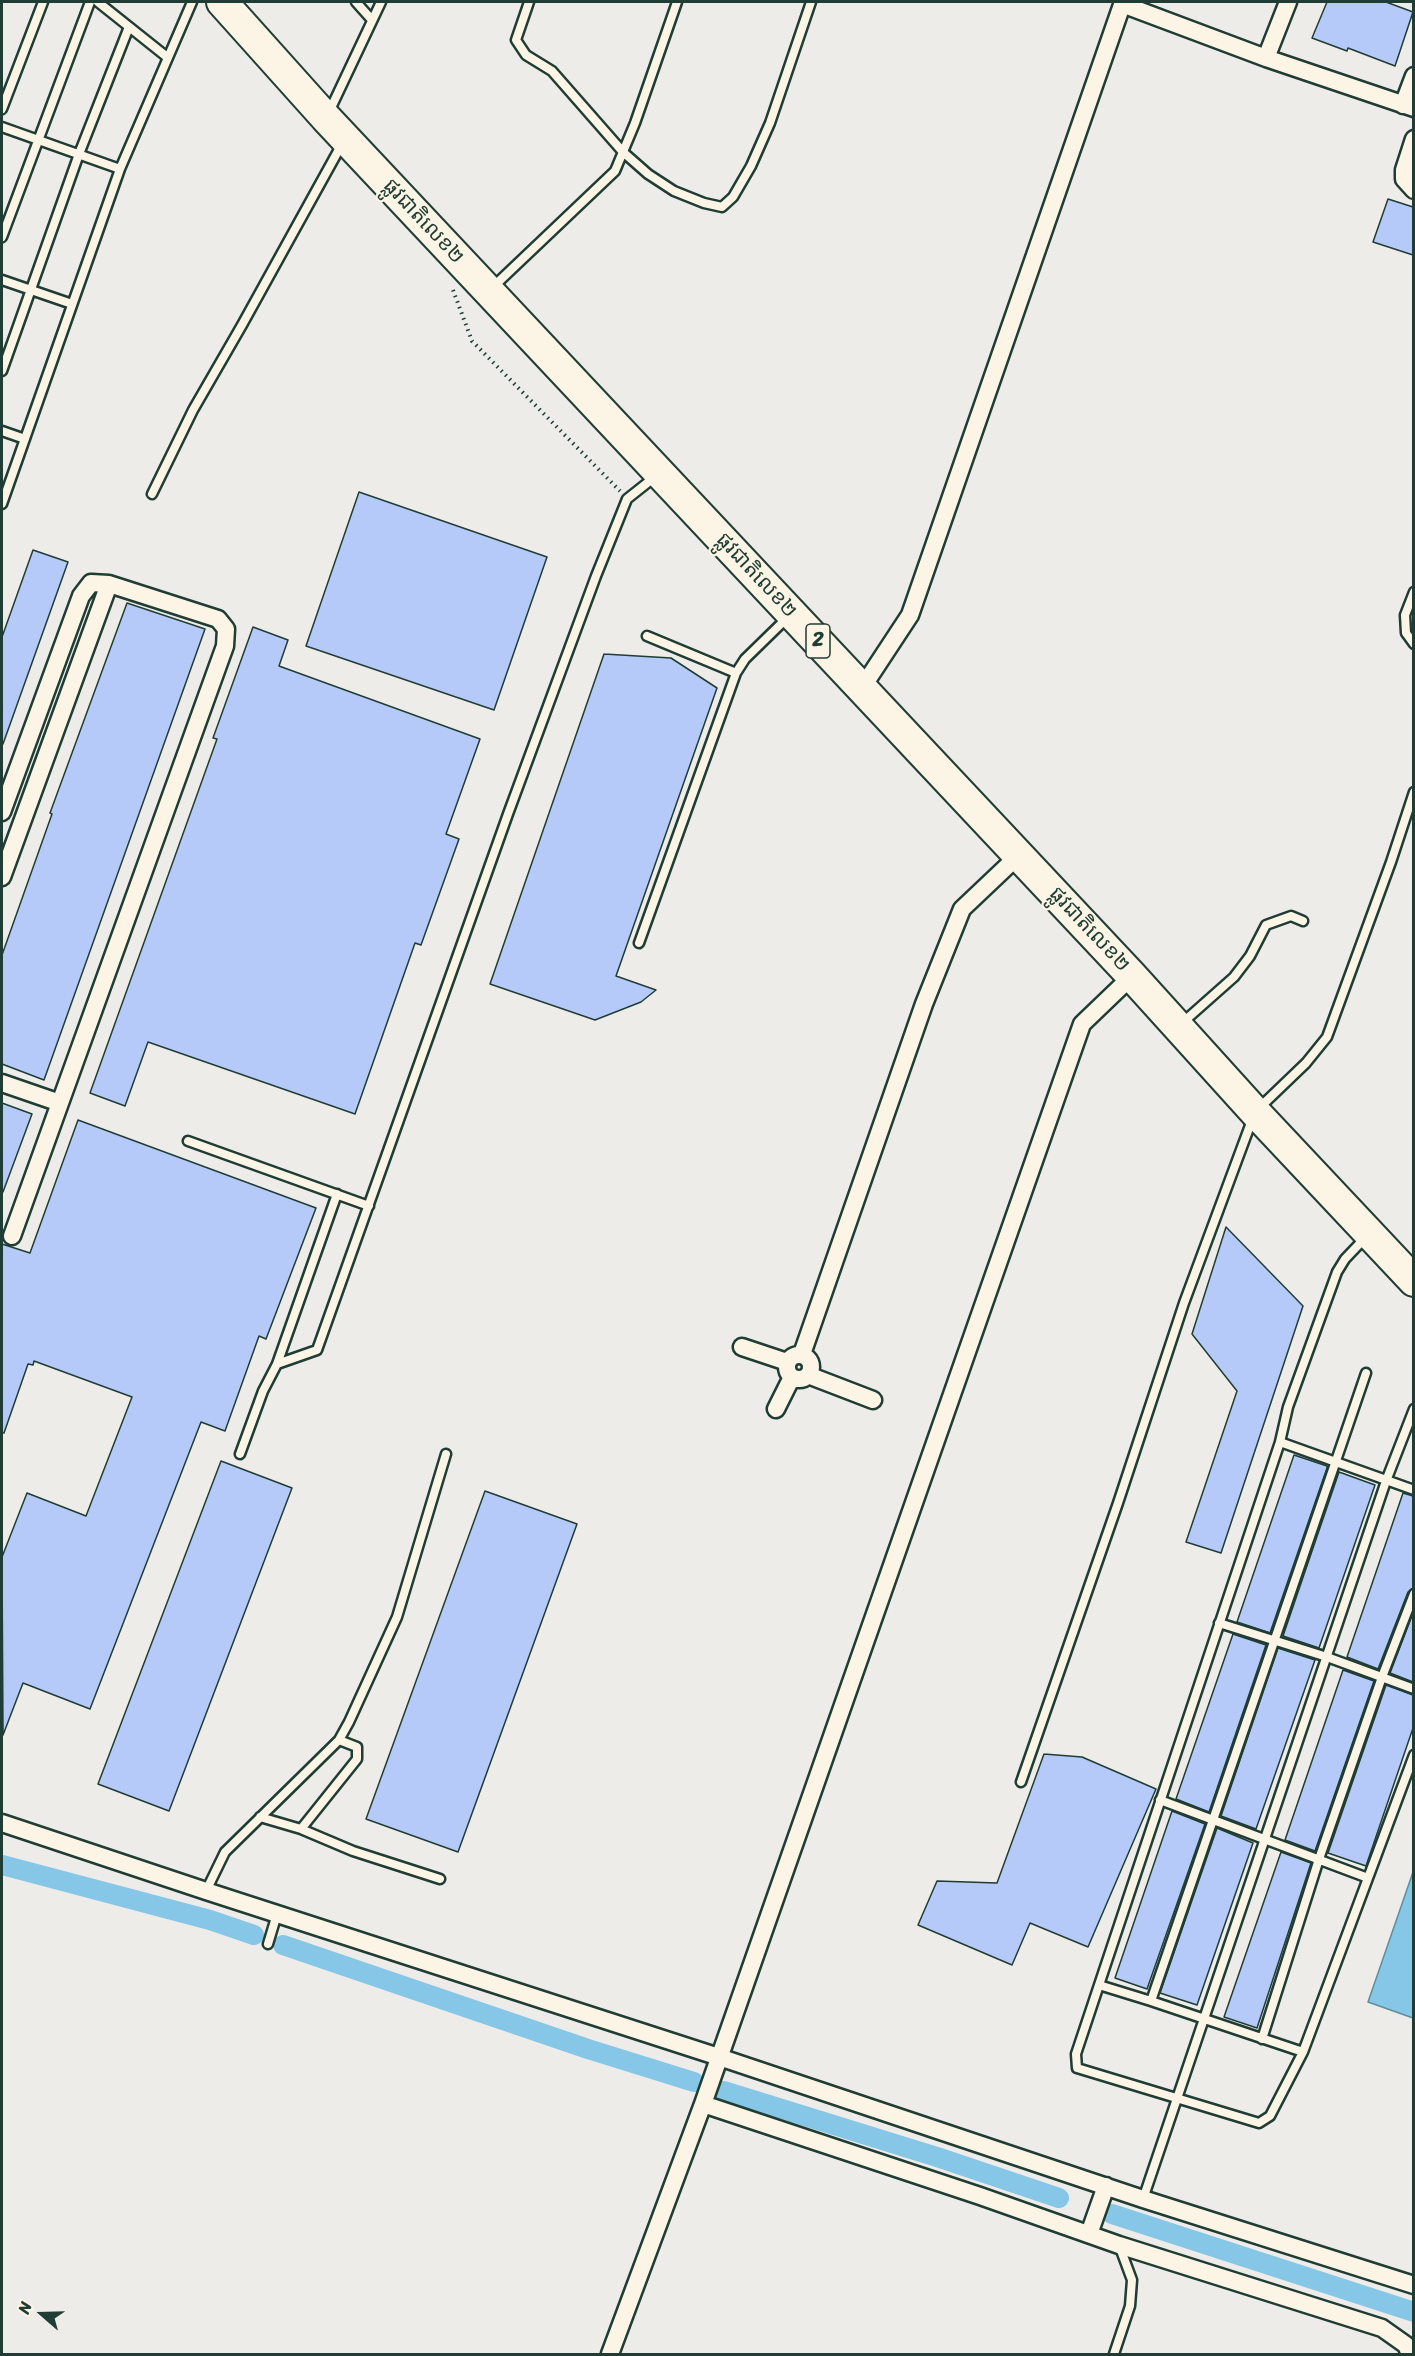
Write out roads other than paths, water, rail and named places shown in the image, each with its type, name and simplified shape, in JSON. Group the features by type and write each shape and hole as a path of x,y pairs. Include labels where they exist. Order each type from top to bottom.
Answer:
{"highway":[{"name":"ផ្លូវជាតិលេខ២","path":"222,2 336,128 1179,1026 1255,1112 1413,1281"}],"street":[{"path":"1266,58 1288,2"},
{"path":"862,688 910,615 1122,3 1266,58 1408,107 1413,76"},
{"path":"1413,139 1404,170 1404,179 1413,190"},
{"path":"2,812 81,596 91,583 110,584 218,619 226,630 225,646 12,1236"},
{"path":"2,877 110,584"},
{"path":"776,1409 797,1367 924,1004 962,909 1019,855"},
{"path":"610,2355 703,2104 1082,1024 1132,976"},
{"path":"2,1083 60,1103"},
{"path":"742,1347 797,1367 873,1400"},
{"path":"2,1823 719,2057 1143,2199 1413,2285"},
{"path":"703,2104 1119,2245 1382,2328 1406,2345 1410,2355"},
{"path":"1089,2234 1106,2186"}],"lane":[{"path":"2,110 43,2"},
{"path":"2,237 90,2"},
{"path":"98,2 167,57"},
{"path":"2,504 120,169 192,2"},
{"path":"356,2 372,20"},
{"path":"152,494 193,410 242,325 336,128 372,20 381,2"},
{"path":"529,2 516,40 526,56 552,71 623,152 648,174 674,191 704,203 722,207 733,197 739,187 770,123 811,2"},
{"path":"489,291 615,171 635,123 677,2"},
{"path":"2,371 79,154 129,27"},
{"path":"2,127 120,169"},
{"path":"2,280 72,304"},
{"path":"2,431 25,439"},
{"path":"277,1364 317,1350 508,814 592,586 627,499 660,473"},
{"path":"1413,592 1406,615 1406,633 1413,644"},
{"path":"639,943 736,673 745,659 792,614"},
{"path":"647,636 736,673"},
{"path":"1021,1782 1118,1503 1184,1303 1255,1112 1306,1063 1327,1037 1391,862 1413,792"},
{"path":"1179,1026 1234,976 1250,956 1266,925 1291,916 1303,921"},
{"path":"188,1141 369,1206"},
{"path":"240,1454 263,1391 277,1364 337,1194"},
{"path":"1370,1234 1345,1259 1337,1272 1288,1407 1280,1442 1076,2054 1077,2068 1259,2123 1270,2116 1303,2052 1413,1755"},
{"path":"1151,2001 1366,1372"},
{"path":"1143,2199 1386,1481 1413,1409"},
{"path":"1280,1442 1413,1490"},
{"path":"206,1891 225,1852 339,1740 358,1704 363,1688 379,1661 397,1617 446,1454"},
{"path":"1262,2039 1319,1860 1413,1594"},
{"path":"1220,1623 1327,1657 1413,1689"},
{"path":"301,1829 357,1759 357,1747 339,1740"},
{"path":"1160,1800 1368,1878"},
{"path":"260,1817 301,1829 363,1854 440,1879"},
{"path":"268,1944 277,1914"},
{"path":"1099,1985 1303,2052"},
{"path":"1114,2355 1130,2306 1132,2280 1119,2245"}],"water":[{"path":"1413,1872 1413,2018 1368,2002"}],"waterway":[{"path":"2,1865 210,1920 254,1935"},
{"path":"283,1945 588,2049 694,2082"},
{"path":"724,2091 937,2157 1059,2198"},
{"path":"1112,2214 1414,2312"}]}
